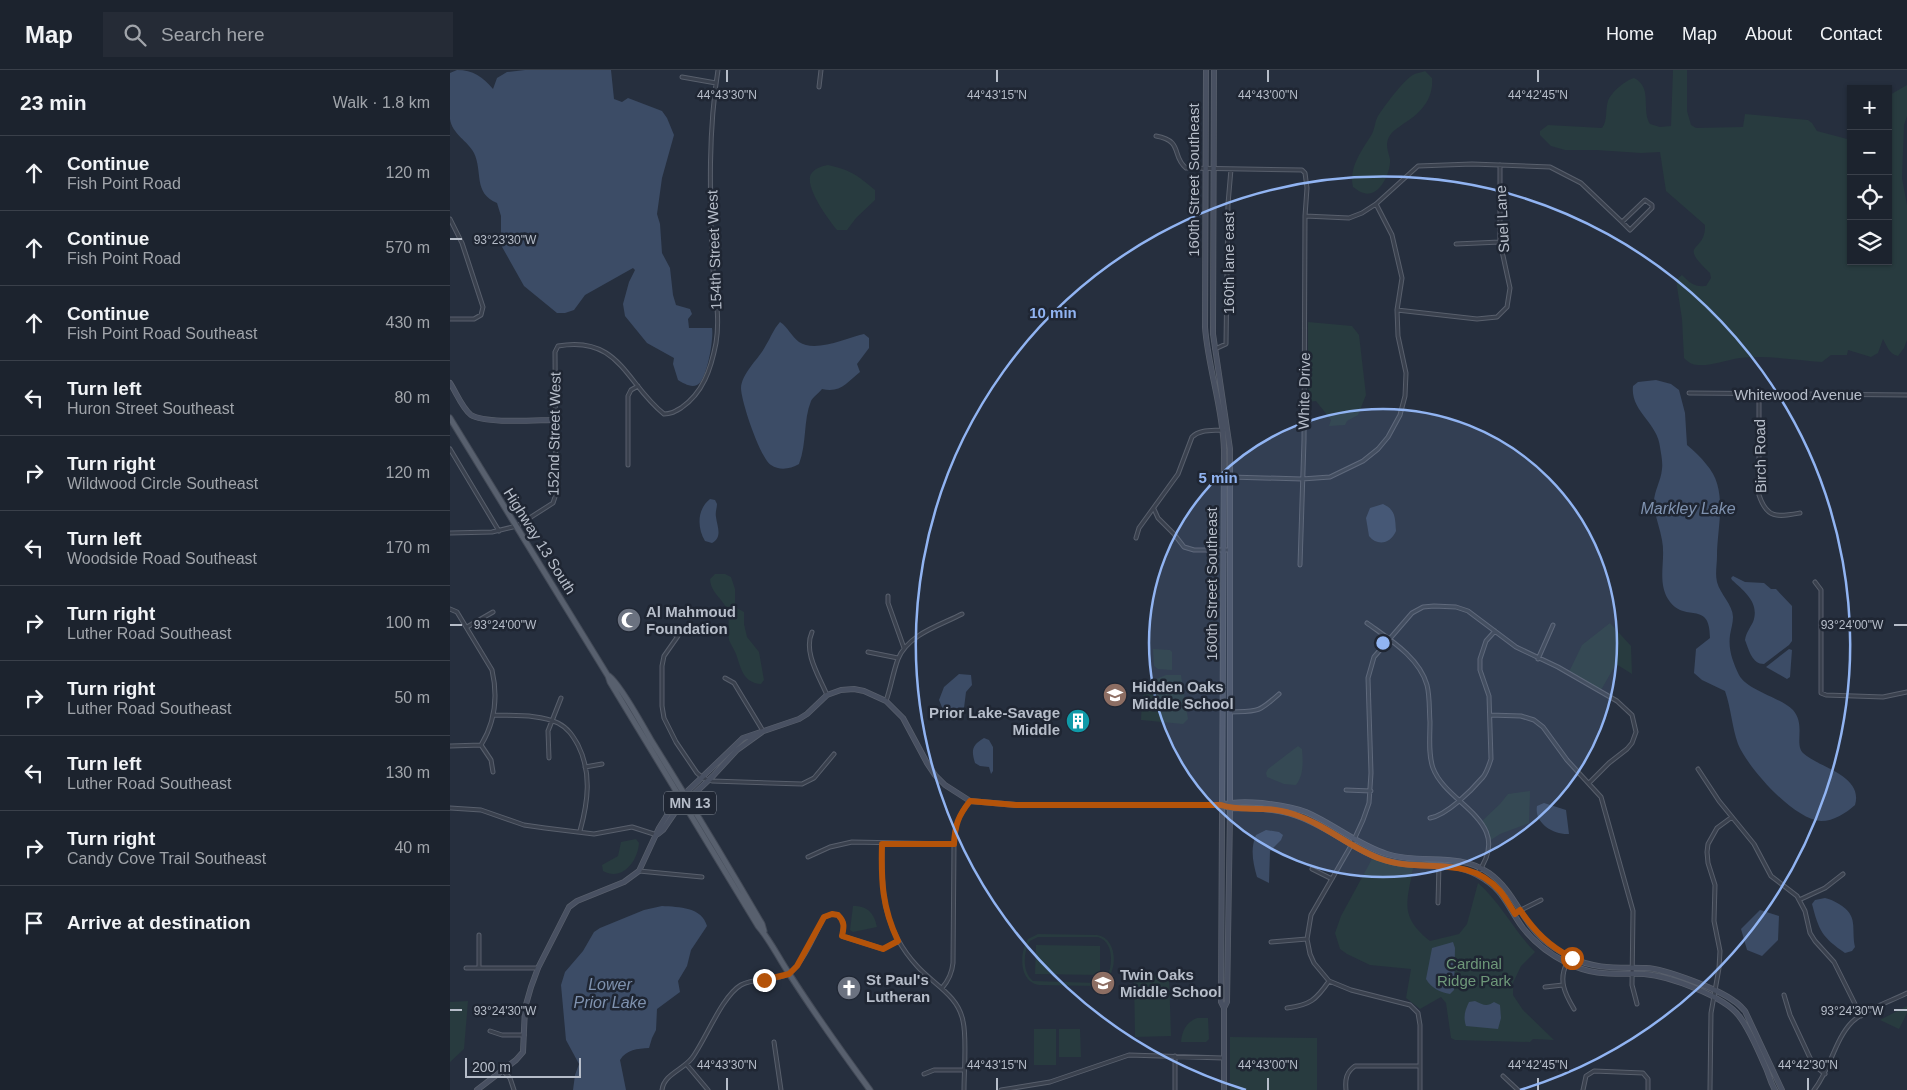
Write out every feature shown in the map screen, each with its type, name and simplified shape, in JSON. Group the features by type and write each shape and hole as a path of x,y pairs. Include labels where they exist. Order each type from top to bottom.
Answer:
{"main road":[{"name":"Highway 13 South","path":"450,418 610,682 686,802 758,926 870,1090"}],"street":[{"name":"154th Street West","path":"638,386 658,410 664,414 671,414 690,401 700,390 706,380 716,342 717,313 712,257 711,114 718,70"},
{"path":"819,87 821,70"},
{"name":"160th Street Southeast","path":"1206,70 1205,327 1208,354 1223,430 1221,1002 1224,1008"},
{"name":"160th Street Southeast","path":"1214,70 1214,350 1228,430 1231,550 1230,805 1227,1002 1224,1008 1224,1090"},
{"path":"682,77 716,83"},
{"path":"1156,136 1174,143 1179,161 1186,168 1231,169"},
{"path":"1305,216 1349,218 1362,213 1376,204 1418,166 1472,164 1550,167 1581,183 1630,230 1652,208 1652,205 1646,200 1622,222"},
{"name":"Suel Lane","path":"1397,310 1477,319 1496,318 1506,307 1510,288 1500,242 1500,165"},
{"name":"White Drive","path":"1231,169 1302,170 1306,173 1305,364 1300,565"},
{"name":"160th lane east","path":"1214,350 1226,344 1228,204 1231,169"},
{"path":"1230,477 1302,479 1330,477 1352,467 1378,449 1388,437 1400,415 1406,373 1398,336 1397,310 1402,278 1392,236 1376,204"},
{"path":"450,219 462,242 484,308 481,315 474,319 450,319"},
{"path":"1456,244 1500,242"},
{"name":"152nd Street West","path":"517,526 553,503 556,494 555,352 558,346 586,346 603,351 616,358 638,386"},
{"path":"450,382 465,408 472,415 488,420 556,420"},
{"path":"628,465 628,396 631,390 638,386"},
{"name":"Whitewood Avenue","path":"1689,393 1907,395"},
{"name":"Birch Road","path":"1759,394 1759,496 1763,509 1771,515 1784,516 1800,513"},
{"path":"1136,538 1139,528 1178,474 1192,437 1196,433 1203,431 1223,430"},
{"path":"450,449 499,531"},
{"path":"1154,509 1158,518 1184,547 1194,550 1224,552 1231,550"},
{"path":"450,532 499,531 517,526"},
{"path":"1815,582 1821,590 1821,693 1826,695 1883,696 1907,692"},
{"path":"888,596 888,603 904,648"},
{"path":"1420,1090 1420,1024 1418,1013 1410,1005 1399,1001 1351,990 1329,981 1314,963 1310,954 1308,939 1311,915 1364,820 1371,791 1368,678 1374,657 1412,612 1423,607 1434,606 1456,606 1468,611 1516,647 1558,668 1617,702 1632,714 1636,732 1632,743 1589,783"},
{"path":"450,609 457,612 492,670 494,680 494,715 481,745"},
{"path":"467,627 493,612"},
{"path":"886,701 898,658 904,648 920,635 962,614"},
{"path":"1367,623 1406,654 1423,674 1429,699 1430,740 1434,768 1440,780 1477,818 1488,838 1486,858 1476,874"},
{"path":"1538,659 1553,625"},
{"path":"650,626 678,636 664,656 662,666 662,706 664,718 676,742 705,779"},
{"path":"1430,818 1439,816 1449,809 1484,776 1488,768 1491,759 1489,696 1480,670 1480,659 1486,641 1495,631"},
{"path":"812,632 808,640 809,652 827,695"},
{"path":"868,652 898,658"},
{"path":"725,678 734,683 763,731"},
{"path":"657,835 663,830 676,811 743,738 798,719 807,714 827,695 841,690 854,689 864,691 886,701 903,718 935,774 945,785 970,801 1016,805 1230,805 1257,803 1293,808 1313,816 1387,854 1411,858 1459,860 1481,868 1500,881 1542,939 1572,958 1598,966 1645,968 1663,971 1715,990 1736,1002 1745,1011 1782,1090"},
{"path":"1230,712 1255,711 1264,708 1279,694"},
{"path":"549,758 548,731 561,698"},
{"path":"494,715 535,716 551,720 568,729 574,737 582,753 588,795 580,832"},
{"path":"1490,715 1521,716 1534,720 1543,727 1567,760 1601,797 1633,911 1632,985 1637,1004"},
{"path":"450,746 481,745"},
{"path":"481,745 491,760 493,772"},
{"path":"477,1090 516,1060 523,1052 525,1008 538,968 570,907 577,901 624,882 639,871 664,818 682,796 705,779 802,784 814,778 834,754"},
{"path":"585,767 602,764"},
{"path":"1698,769 1754,844 1771,876 1791,890 1799,900 1805,911 1810,932 1815,941 1834,962 1861,1016"},
{"path":"1346,790 1371,791"},
{"path":"942,988 952,972 953,963 955,829 960,814 970,801"},
{"path":"1230,805 1294,815 1381,859 1394,863 1455,866 1476,874 1493,884 1501,892 1523,928 1533,938 1550,953 1567,963 1597,973 1644,974 1670,980 1714,997 1735,1010 1745,1023 1775,1090"},
{"path":"450,808 481,810 524,825 594,834 632,827 657,835"},
{"path":"1710,1090 1711,1013 1720,951 1714,921 1715,885 1708,863 1707,852 1708,844 1717,828 1732,817"},
{"path":"808,857 843,843 954,844"},
{"path":"882,844 882,894 888,918 898,941 916,966 952,998 963,1020 964,1090"},
{"path":"1438,903 1439,859"},
{"path":"1312,869 1332,878"},
{"path":"639,871 702,876"},
{"path":"1799,900 1825,888 1843,874"},
{"path":"1515,914 1541,900"},
{"path":"662,1090 663,1083 669,1076 687,1065 698,1050 733,991 743,984 789,974 797,966 824,917 832,914 838,915 843,919 842,936 883,949 898,941"},
{"path":"479,935 479,968"},
{"path":"1271,942 1308,939"},
{"path":"1567,963 1562,973 1563,985 1566,997 1574,1009"},
{"path":"466,968 538,968"},
{"path":"1287,1008 1302,1006 1314,1000 1329,981"},
{"path":"1545,987 1563,985"},
{"path":"1814,1090 1825,1074 1845,1031 1853,1022 1861,1016 1907,993"},
{"path":"1784,995 1790,1015 1814,1066 1825,1074"},
{"path":"490,1031 502,1035 524,1035"},
{"path":"774,1042 781,1090"},
{"path":"1001,1090 1032,1088 1129,1055 1223,1058"},
{"path":"1175,1056 1175,1090"},
{"path":"687,1065 708,1090"},
{"path":"1346,1090 1348,1074 1356,1066 1420,1066"},
{"path":"502,1070 510,1078 514,1090"},
{"path":"924,1074 934,1070 964,1070"},
{"path":"1583,1090 1586,1076 1590,1072 1643,1072 1648,1079 1648,1090"},
{"path":"1503,1076 1518,1090"}],"green space":[{"path":"1673,70 1687,70 1687,111 1691,125 1696,128 1743,127 1745,114 1808,120 1817,131 1847,139 1847,265 1892,265 1892,94 1907,85 1907,116 1904,125 1902,178 1907,205 1907,340 1898,356 1890,352 1883,339 1878,353 1871,357 1848,350 1847,355 1831,355 1822,362 1750,357 1708,365 1698,365 1690,363 1684,358 1682,319 1676,280 1682,275 1693,284 1706,286 1711,278 1710,273 1695,256 1694,251 1704,234 1705,225 1666,191 1660,152 1565,150 1551,146 1540,135 1540,131 1548,125 1602,128 1605,122 1607,104 1612,94 1627,81 1634,78 1643,87 1646,112 1650,124 1660,127 1671,126"},
{"path":"1425,71 1432,78 1432,86 1425,105 1415,116 1395,130 1389,137 1387,145 1390,159 1389,168 1381,186 1378,190 1371,193 1361,192 1353,187 1354,165 1372,134 1378,116 1406,80 1413,75"},
{"path":"828,165 853,174 875,190 875,200 856,218 847,230 837,230 818,203 811,187 811,174 817,169"},
{"path":"1308,322 1352,326 1359,335 1366,395 1358,415 1347,421 1345,425 1329,426 1331,420 1316,401 1308,402"},
{"path":"715,574 725,574 731,577 735,589 735,607 744,612 747,637 759,652 764,680 761,684 746,678 741,669 729,640 728,613 711,584 710,579"},
{"path":"1610,623 1631,646 1632,674 1616,664 1601,690 1569,672 1582,645"},
{"path":"1153,649 1170,650 1172,652 1172,670 1158,669 1154,666"},
{"path":"1166,675 1181,675 1188,719 1183,724 1141,720 1142,699 1149,682"},
{"path":"1298,746 1302,749 1303,763 1302,772 1296,785 1284,784 1267,777 1268,769"},
{"path":"1530,791 1529,823 1500,834 1488,842 1481,822 1508,794"},
{"path":"636,839 639,843 638,850 636,857 628,868 616,874 603,871 602,865 618,856 621,842"},
{"name":"Cardinal Ridge Park","path":"1372,859 1413,868 1408,900 1409,916 1413,924 1430,941 1459,934 1467,924 1478,883 1501,908 1535,952 1521,966 1513,983 1513,995 1523,1010 1554,1040 1533,1039 1530,1042 1455,1040 1451,1038 1446,1003 1441,997 1420,1009 1406,998 1411,969 1370,965 1340,949 1335,933 1341,916"},
{"path":"853,906 863,907 869,911 877,927 853,932 850,930"},
{"path":"1038,934 1097,935 1105,938 1113,951 1114,960 1110,976 1097,986 1039,985 1032,983 1024,973 1022,959 1028,939","holes":["1038,937 1098,937 1107,944 1111,960 1107,977 1097,983 1033,981 1029,977 1025,967 1025,956 1030,941"]},
{"path":"1036,945 1100,946 1100,975 1035,974"},
{"path":"1134,975 1169,975 1171,1036 1135,1037"},
{"path":"468,1001 464,1049 450,1062 450,1002"},
{"path":"1907,1006 1907,1013 1899,1029 1880,1020"},
{"path":"1197,1018 1208,1018 1209,1039 1206,1042 1181,1042 1185,1027"},
{"path":"1034,1029 1056,1029 1056,1065 1034,1065"},
{"path":"1059,1029 1080,1029 1081,1057 1059,1057"},
{"path":"1230,1037 1317,1038 1317,1090 1230,1090"}],"water":[{"path":"457,70 468,71 477,75 493,89 497,78 507,72 525,70 611,70 614,99 622,102 628,98 662,111 674,135 662,178 657,214 660,224 662,253 670,268 676,305 690,309 692,314 688,319 689,328 712,328 711,349 707,368 701,382 695,386 690,386 678,380 673,364 674,358 647,343 625,316 623,304 629,282 635,270 633,268 585,295 574,310 565,313 557,313 524,286 501,245 501,216 497,203 489,199 485,194 474,153 451,124 450,73"},
{"path":"780,322 796,340 806,345 822,345 864,334 869,338 869,348 857,364 860,372 839,388 834,390 822,389 812,400 807,416 799,464 785,469 771,465 762,452 748,416 741,388 744,376"},
{"name":"Markley Lake","path":"1656,380 1671,384 1679,390 1685,413 1687,445 1704,461 1713,474 1717,485 1720,496 1720,508 1716,579 1732,613 1730,646 1739,675 1749,685 1793,710 1799,722 1799,745 1803,753 1838,773 1853,786 1856,795 1855,805 1844,814 1835,818 1821,821 1810,818 1798,812 1773,791 1751,766 1738,744 1725,691 1702,680 1694,673 1696,649 1710,638 1709,626 1706,619 1701,615 1681,610 1674,606 1665,592 1662,578 1663,548 1654,502 1661,473 1661,455 1655,431 1640,410 1633,395 1633,386 1638,382"},
{"path":"710,499 715,500 717,504 718,535 712,543 705,541 700,525 701,513"},
{"path":"1383,504 1393,512 1396,531 1388,541 1376,542 1369,536 1366,518 1370,508"},
{"path":"1733,576 1745,582 1764,583 1771,589 1776,589 1792,606 1792,641 1764,664 1754,659 1745,640 1753,622 1755,609 1750,598 1732,580"},
{"path":"1789,649 1792,650 1790,677 1787,679 1766,667"},
{"path":"959,674 971,675 972,685 966,692 964,708 949,719 939,700 944,687"},
{"path":"984,738 989,740 993,747 993,771 991,774 989,767 980,766 975,763 974,758 973,751 975,746"},
{"path":"1544,803 1566,810 1569,834 1551,830 1542,823 1538,818 1537,806"},
{"path":"1266,830 1279,832 1283,835 1281,840 1270,851 1269,883 1257,877 1253,856 1256,835"},
{"path":"1825,898 1839,904 1852,918 1855,947 1852,951 1845,953 1822,933 1812,904 1815,900"},
{"name":"Lower Prior Lake","path":"662,906 689,909 700,915 707,926 691,950 687,966 678,981 680,992 657,1009 656,1030 649,1048 636,1049 623,1056 620,1060 626,1090 573,1090 579,1064 566,1040 561,985 565,972 583,951 594,932 644,910"},
{"path":"1760,910 1779,916 1778,940 1762,956 1747,950 1741,929"},
{"path":"1453,942 1455,948 1454,990 1450,994 1436,990 1426,979 1432,948"},
{"path":"1475,1001 1485,1005 1494,1002 1500,1005 1501,1018 1498,1029 1466,1026 1466,1008 1469,1002"}],"place":[{"name":"Al Mahmoud Foundation","path":"629,620"},
{"name":"Hidden Oaks Middle School","path":"1115,695"},
{"name":"Prior Lake-Savage Middle","path":"1078,721"},
{"name":"Twin Oaks Middle School","path":"1103,983"},
{"name":"St Paul's Lutheran","path":"849,988"}],"route":[{"path":"764,980 789,974 797,966 824,917 832,914 838,915 843,919 842,936 883,949 898,941 888,918 882,894 882,844 954,844 955,829 960,814 970,801 1016,805 1221,805 1230,808 1276,810 1294,815 1325,829 1381,859 1408,865 1455,866 1476,874 1493,884 1501,892 1515,914 1520,910 1542,939 1572,958"}]}
